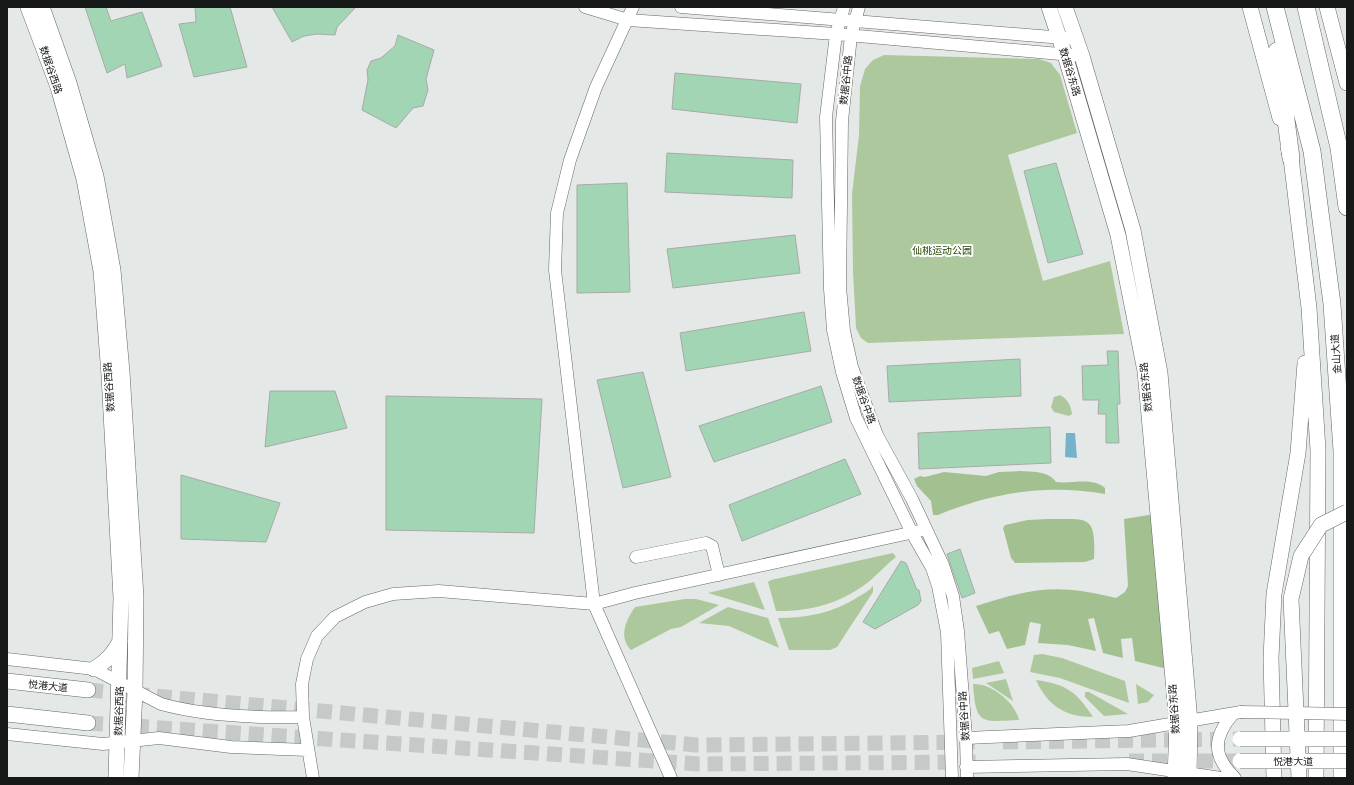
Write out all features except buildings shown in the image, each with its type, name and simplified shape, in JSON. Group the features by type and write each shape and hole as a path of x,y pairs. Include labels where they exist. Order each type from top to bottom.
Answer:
{"highway":[{"path":"1271,7 1291,158"},
{"name":"金山大道","path":"1275,7 1312,151 1332,304 1342,451 1342,778"},
{"path":"1306,7 1339,148 1347,207"}],"main road":[{"name":"数据谷西路","path":"28,7 58,87 84,179 101,271 115,374 136,597 135,690 130,778"},
{"name":"数据谷西路","path":"42,7 69,83 96,176 113,270 121,598 120,681 116,778"},
{"name":"数据谷东路","path":"1049,7 1065,55 1118,235 1145,371 1183,723"},
{"name":"数据谷东路","path":"1065,7 1082,56 1133,230 1160,373 1183,723 1182,775"},
{"path":"1250,7 1291,158 1309,308 1318,450 1316,778"},
{"path":"1327,7 1347,83"},
{"path":"1274,778 1271,658 1274,594 1298,453 1309,308"},
{"path":"1299,778 1291,599 1301,556 1321,525 1347,512"},
{"path":"88,668 105,662 112,655 121,640"},
{"name":"悦港大道","path":"7,681 88,690"},
{"path":"7,714 88,722"},
{"path":"1240,739 1347,739"},
{"name":"悦港大道","path":"1240,761 1347,762"}],"street":[{"path":"585,7 628,20 836,34 1082,56"},
{"path":"633,7 596,87 570,160 557,213 555,270 594,604 671,778"},
{"path":"681,7 1076,39"},
{"name":"数据谷中路","path":"844,7 836,34 826,118 830,289 833,330 842,372 856,418 912,533 932,568 945,618 947,632 952,778"},
{"name":"数据谷中路","path":"859,7 851,36 842,121 840,287 844,331 852,367 877,435 912,499 942,565 953,596 958,631 966,738 966,772"},
{"path":"313,778 303,717 303,678 307,659 317,636 335,617 365,602 393,594 440,592 594,604 925,529"},
{"path":"636,557 706,543 712,546 719,575"},
{"path":"7,659 88,668 120,681 161,704 172,707 239,715 303,717"},
{"path":"1235,778 1224,766 1218,745 1220,730 1237,713"},
{"path":"966,738 1129,732 1237,713 1347,714"},
{"path":"7,734 79,742 118,744 159,738 231,746 308,750"},
{"path":"966,772 1127,764 1182,775 1221,778"}],"green space":[{"name":"仙桃运动公园","path":"884,55 1039,59 1051,63 1060,75 1077,133 1008,155 1043,281 1110,261 1124,334 868,343 861,338 856,328 853,272 852,194 859,135 860,86 865,69 873,60"},
{"path":"1060,395 1070,406 1072,414 1069,416 1054,412 1051,407 1054,397"},
{"path":"1021,471 1045,474 1053,478 1056,482 1094,483 1105,488 1105,494 1061,490 1020,492 979,501 938,515 933,515 931,501 917,486 914,479 920,476 925,477 944,472 986,476 999,472"},
{"path":"1155,514 1167,669 1135,661 1132,638 1121,639 1123,658 1103,653 1094,618 1088,619 1096,651 1068,645 1038,643 1041,624 1030,622 1025,645 1007,649 999,631 989,634 976,606 1013,595 1045,590 1078,590 1116,598 1125,592 1128,586 1124,519"},
{"path":"1072,519 1087,522 1091,526 1093,533 1094,559 1085,562 1015,563 1011,558 1003,528 1005,525 1028,520"},
{"path":"893,553 896,557 873,578 863,586 840,599 828,604 802,610 776,611 768,582 771,580"},
{"path":"754,582 765,610 708,593"},
{"path":"873,586 873,592 837,647 830,650 789,650 778,618 809,616 829,611 849,602"},
{"path":"685,599 696,599 719,605 681,627 671,629 631,650 627,645 624,634 626,623 635,607"},
{"path":"728,607 768,618 779,648 729,626 699,623"},
{"path":"1042,654 1062,658 1125,681 1129,703 1060,678 1030,672 1034,655"},
{"path":"999,661 1004,673 973,679 972,668"},
{"path":"1006,679 1013,701 986,683"},
{"path":"1036,680 1055,684 1070,691 1082,701 1093,717 1074,715 1058,708 1051,703 1040,689"},
{"path":"973,684 987,687 1001,695 1013,707 1019,720 996,721 982,718 976,707"},
{"path":"1136,684 1154,695 1148,702 1138,704"},
{"path":"1085,692 1089,692 1128,714 1104,716 1085,697"}],"water":[{"path":"1066,433 1075,433 1077,458 1065,457"}],"tunnel":[{"path":"88,690 697,745 979,742"},
{"path":"88,723 699,764 981,762"},
{"path":"1003,742 1240,739"},
{"path":"1129,761 1240,761"}]}
